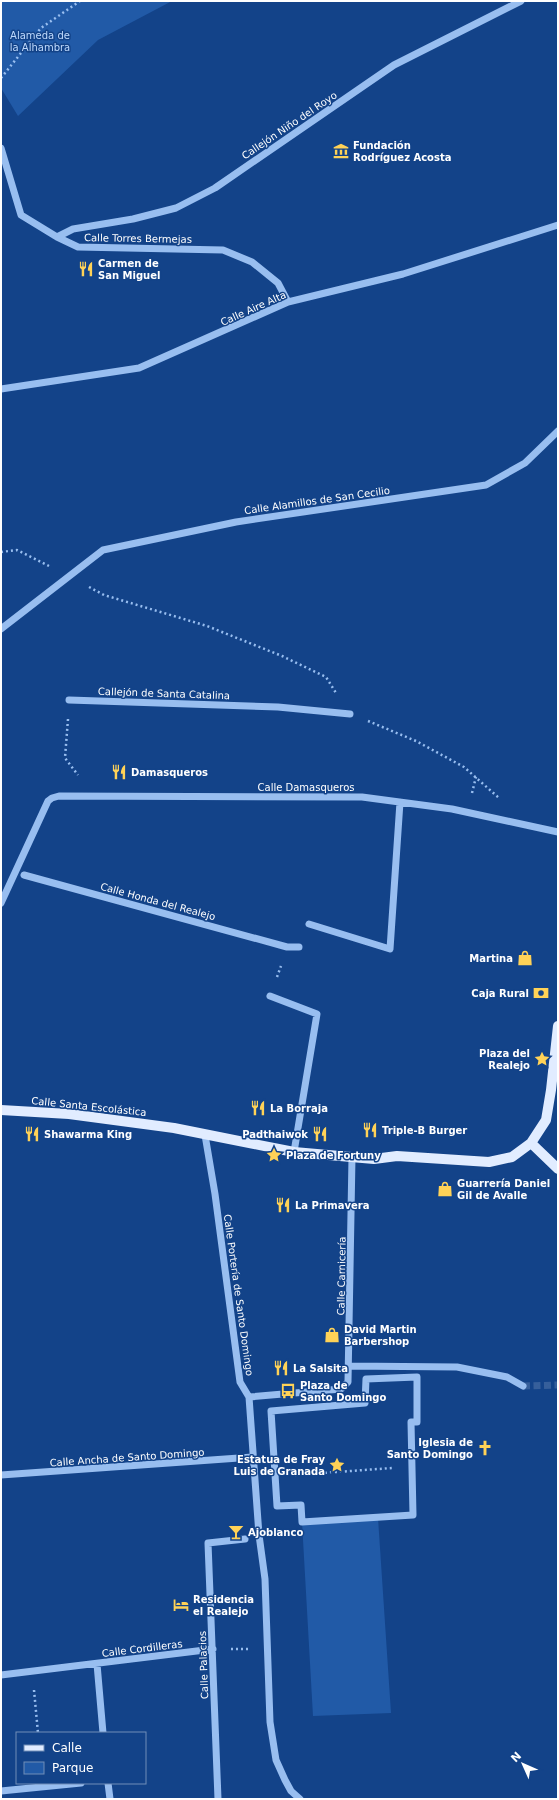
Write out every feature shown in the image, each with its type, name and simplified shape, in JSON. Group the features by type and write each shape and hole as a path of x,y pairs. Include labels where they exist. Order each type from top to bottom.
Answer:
{"main road":[{"path":"205,1135 294,1152 374,1160 397,1156 489,1162 512,1156 531,1143 546,1120 558,1026"},
{"name":"Calle Santa Escolástica","path":"1,1110 69,1114 174,1128 205,1135"},
{"path":"531,1143 558,1169"}],"street":[{"name":"Callejón Niño del Royo","path":"57,237 73,229 133,219 176,208 215,188 394,65 521,1"},
{"name":"Calle Torres Bermejas","path":"1,148 21,215 57,237 78,247 223,250 252,262 278,283 288,302"},
{"name":"Calle Aire Alta","path":"1,389 139,368 288,302 404,274 558,225"},
{"name":"Calle Alamillos de San Cecilio","path":"1,629 103,550 236,522 486,485 524,463 558,431"},
{"name":"Callejón de Santa Catalina","path":"69,700 278,707 350,714"},
{"name":"Calle Damasqueros","path":"1,903 48,801 59,796 354,797 452,809 558,832"},
{"path":"309,924 390,949 400,802"},
{"name":"Calle Honda del Realejo","path":"24,875 287,947 299,947"},
{"path":"270,996 317,1014 294,1152"},
{"name":"Calle Portería de Santo Domingo","path":"205,1135 215,1194 240,1382 249,1397"},
{"name":"Calle Carnicería","path":"349,1366 353,1187 352,1157"},
{"path":"300,1799 291,1791 276,1760 270,1722 264,1579 259,1535 249,1397 341,1389 348,1382 349,1366 457,1367 507,1377 523,1386"},
{"path":"417,1377 417,1422 411,1422 413,1515 302,1522 301,1505 277,1506 275,1477 271,1411 365,1403 366,1378 417,1377"},
{"name":"Calle Ancha de Santo Domingo","path":"1,1475 253,1457"},
{"name":"Calle Palacios","path":"218,1799 208,1543 245,1539"},
{"name":"Calle Cordilleras","path":"1,1675 213,1649"},
{"path":"97,1664 103,1732"},
{"path":"1,1791 72,1784"},
{"path":"108,1784 110,1799"}],"path":[{"path":"1,78 41,28 80,1"},
{"path":"1,552 17,550 71,576"},
{"path":"69,700 65,758 82,781"},
{"path":"270,996 287,947"},
{"path":"275,1477 394,1468"},
{"path":"34,1689 38,1732"}],"green space":[{"name":"Alameda de la Alhambra","path":"1,1 172,1 98,40 18,116 1,88"},
{"path":"378,1518 391,1713 313,1716 302,1522"}],"tunnel":[{"path":"523,1386 558,1385"}],"place":[{"name":"Fundación Rodríguez Acosta","path":"341,151"},
{"name":"Carmen de San Miguel","path":"86,269"},
{"name":"Damasqueros","path":"119,772"},
{"name":"Martina","path":"525,958"},
{"name":"Caja Rural","path":"541,993"},
{"name":"Plaza del Realejo","path":"542,1059"},
{"name":"La Borraja","path":"258,1108"},
{"name":"Triple-B Burger","path":"370,1130"},
{"name":"Shawarma King","path":"32,1134"},
{"name":"Padthaiwok","path":"320,1134"},
{"name":"Plaza de Fortuny","path":"274,1155"},
{"name":"Guarrería Daniel Gil de Avalle","path":"445,1189"},
{"name":"La Primavera","path":"283,1205"},
{"name":"David Martin Barbershop","path":"332,1335"},
{"name":"La Salsita","path":"281,1368"},
{"name":"Plaza de Santo Domingo","path":"288,1391"},
{"name":"Iglesia de Santo Domingo","path":"485,1448"},
{"name":"Estatua de Fray Luis de Granada","path":"337,1465"},
{"name":"Ajoblanco","path":"236,1532"},
{"name":"Residencia el Realejo","path":"181,1605"}]}
